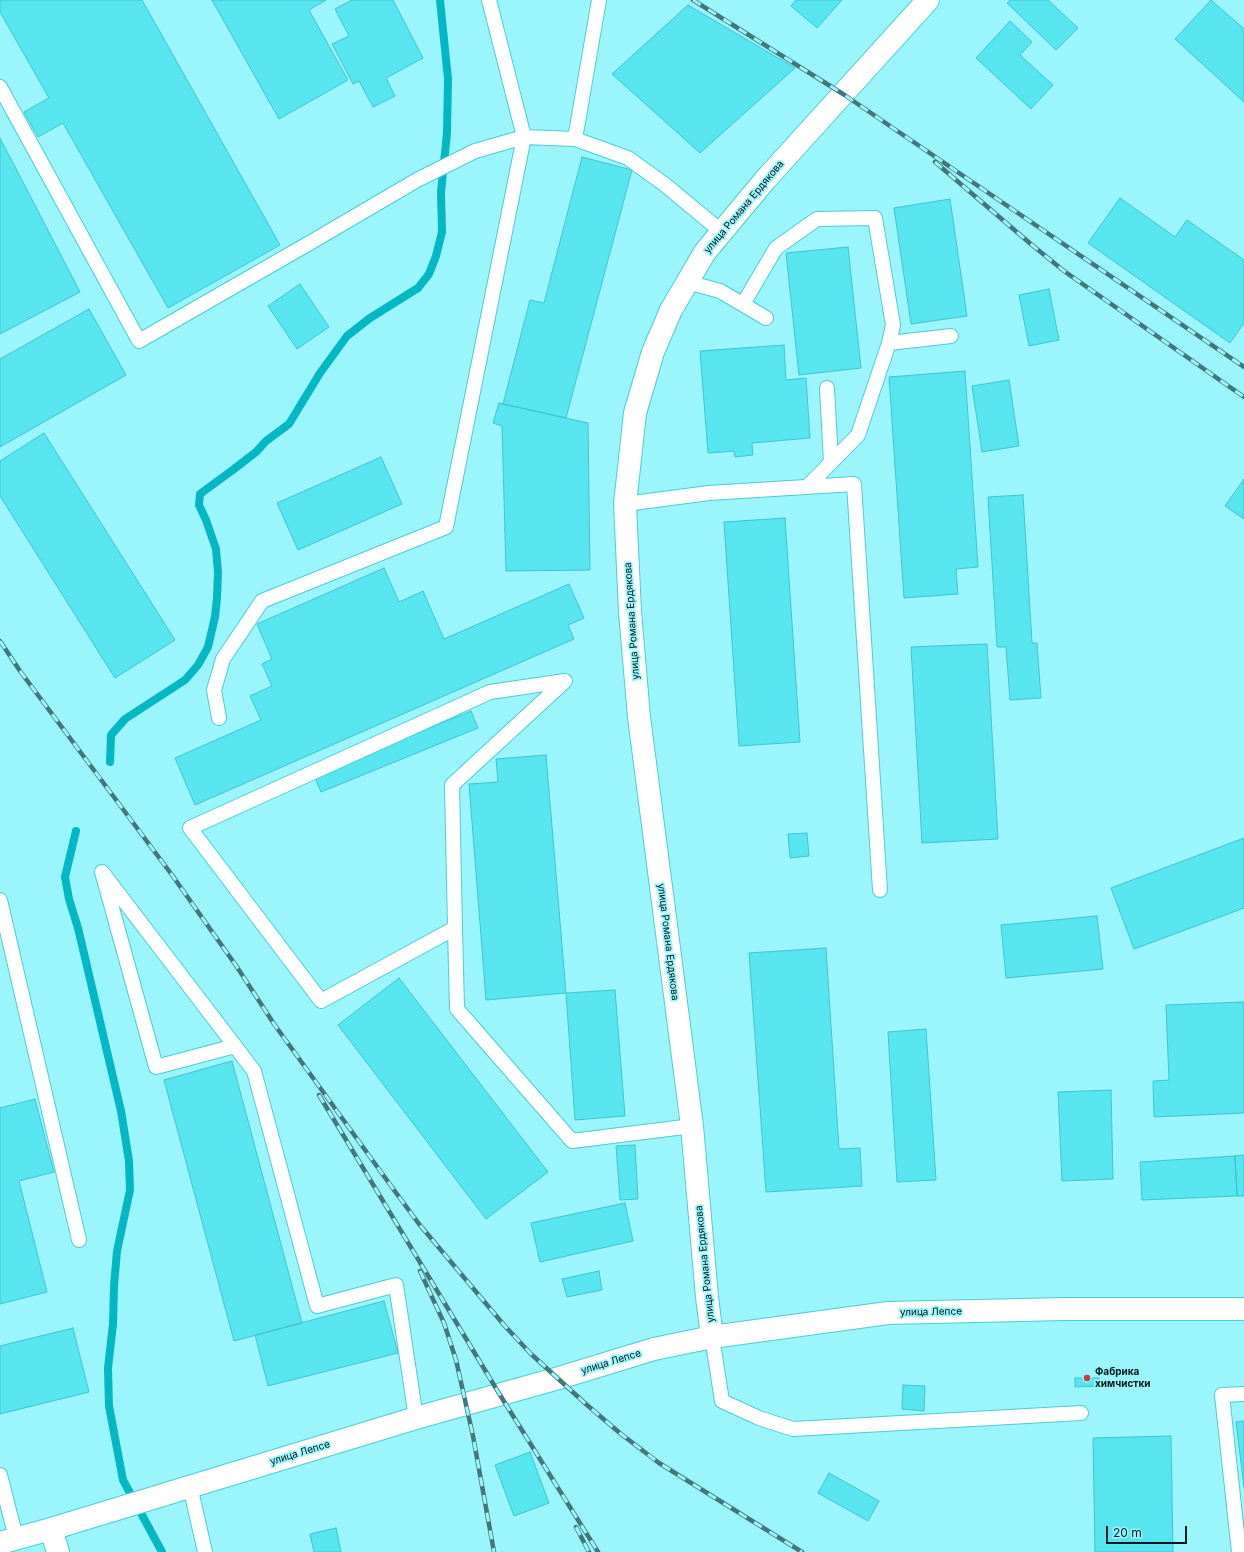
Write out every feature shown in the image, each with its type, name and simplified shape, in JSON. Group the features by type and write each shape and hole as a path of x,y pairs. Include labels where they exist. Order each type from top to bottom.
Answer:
{"street":[{"name":"улица Романа Ердякова","path":"712,1338 692,1126 640,717 630,612 625,504 635,413 653,352 671,310 706,252 765,180 928,0"},
{"name":"улица Лепсе","path":"8,1540 51,1529 416,1418 559,1378 654,1349 712,1338 888,1313 1065,1309 1244,1309"},
{"path":"51,1529 58,1552"}],"lane":[{"path":"219,718 214,690 223,659 262,601 446,527 524,137 489,0"},
{"path":"575,139 599,0"},
{"path":"0,87 139,341 417,180 475,151 524,137 575,139 628,158 664,184 722,232"},
{"path":"743,304 776,248 817,219 875,218 893,325 889,343 858,435 807,487"},
{"path":"687,282 720,291 766,318"},
{"path":"889,343 951,336"},
{"path":"827,388 831,462"},
{"path":"625,504 708,493 854,484 880,890"},
{"path":"455,928 321,1001 190,828 490,692 565,681 452,785 457,1009 572,1140 692,1126"},
{"path":"235,1046 156,1067 102,872 130,909 235,1046 254,1071 317,1306 396,1285 416,1418"},
{"path":"0,900 78,1240"},
{"path":"712,1338 722,1401 759,1418 794,1429 1081,1413"},
{"path":"1239,1552 1222,1395 1244,1394"},
{"path":"0,1475 8,1540"},
{"path":"182,1489 205,1552"}],"building":[{"path":"0,0 142,0 280,245 168,308 63,123 38,137 24,112 49,98 0,12"},
{"path":"212,0 326,0 309,10 348,80 279,119"},
{"path":"352,0 393,0 423,58 386,78 395,96 373,107 359,81 353,84 332,44 349,36 335,9"},
{"path":"796,0 842,0 817,28 791,6"},
{"path":"1010,0 1048,0 1078,28 1056,50 1007,3"},
{"path":"1211,0 1244,29 1244,102 1175,39"},
{"path":"688,5 795,68 700,153 612,74"},
{"path":"1010,21 1032,42 1020,55 1053,85 1031,109 976,58"},
{"path":"0,138 80,292 0,334"},
{"path":"582,157 632,170 566,418 503,404 530,300 544,303"},
{"path":"1120,198 1175,237 1187,220 1244,260 1244,323 1230,343 1088,243"},
{"path":"950,199 967,316 911,324 894,208"},
{"path":"848,247 861,368 799,375 786,253"},
{"path":"300,284 329,327 297,349 268,306"},
{"path":"1049,289 1059,340 1029,346 1019,295"},
{"path":"89,309 126,375 0,447 0,359"},
{"path":"784,345 786,380 806,378 810,438 752,443 753,455 735,457 734,451 708,453 700,351"},
{"path":"965,371 978,567 956,569 958,594 904,598 889,377"},
{"path":"1009,380 1019,446 982,452 972,386"},
{"path":"499,403 588,423 590,570 506,571 502,426 493,423"},
{"path":"44,433 175,640 115,678 0,496 0,461"},
{"path":"381,457 402,504 298,550 277,503"},
{"path":"1244,479 1244,519 1225,506"},
{"path":"1023,495 1032,643 1037,643 1041,698 1010,700 1006,647 997,647 988,497"},
{"path":"785,518 800,742 739,746 724,522"},
{"path":"384,568 399,602 423,591 444,639 569,584 584,618 568,625 574,639 195,805 175,758 261,720 250,696 272,686 262,664 272,659 257,624"},
{"path":"987,644 998,839 922,843 911,647"},
{"path":"471,711 478,728 321,792 314,775"},
{"path":"546,755 566,993 486,1000 469,784 498,782 496,759"},
{"path":"807,833 809,856 790,858 788,834"},
{"path":"1244,838 1244,908 1134,949 1111,888"},
{"path":"1097,916 1103,969 1006,978 1001,925"},
{"path":"826,948 839,1149 860,1148 862,1186 766,1192 749,953"},
{"path":"399,978 548,1172 486,1219 338,1025"},
{"path":"615,990 625,1116 575,1120 566,993"},
{"path":"1244,1002 1244,1113 1154,1117 1153,1081 1169,1080 1166,1005"},
{"path":"926,1029 936,1180 897,1182 888,1032"},
{"path":"232,1061 302,1323 234,1341 164,1080"},
{"path":"1111,1090 1113,1179 1062,1181 1058,1092"},
{"path":"35,1099 54,1172 19,1181 47,1292 0,1304 0,1108"},
{"path":"635,1145 638,1199 620,1200 616,1146"},
{"path":"1244,1155 1244,1196 1237,1196 1235,1156"},
{"path":"1235,1156 1237,1196 1142,1200 1140,1162"},
{"path":"625,1203 633,1241 540,1262 531,1223"},
{"path":"599,1271 602,1290 567,1297 562,1279"},
{"path":"384,1301 398,1353 268,1386 255,1335"},
{"path":"73,1328 89,1392 0,1414 0,1346"},
{"path":"1075,1378 1099,1378 1099,1386 1075,1387"},
{"path":"903,1385 925,1386 924,1411 902,1409"},
{"path":"1244,1421 1244,1487 1236,1422"},
{"path":"1171,1436 1173,1552 1095,1552 1093,1438"},
{"path":"530,1452 549,1503 514,1516 495,1465"},
{"path":"829,1473 879,1501 868,1521 818,1493"},
{"path":"336,1528 341,1552 314,1552 310,1534"}],"waterway":[{"path":"110,762 111,735 125,719 185,680 198,665 208,647 215,617 218,572 216,549 199,505 200,494 256,452 266,441 289,424 320,373 347,336 370,318 418,288 429,274 436,256 442,232 441,192 447,133 448,79 440,0"},
{"path":"76,831 65,877 69,899 78,928 121,1111 129,1161 130,1190 117,1251 114,1286 113,1324 108,1368 109,1406 123,1480 162,1552"}],"railway":[{"path":"693,0 843,94 1244,367"},
{"path":"935,162 1064,271 1244,397"},
{"path":"0,641 20,671 172,875 237,967 274,1024 419,1224 504,1325 531,1354 587,1405 621,1434 659,1463 802,1552"},
{"path":"319,1095 500,1395 598,1552"},
{"path":"420,1271 444,1323 456,1360 473,1436 494,1552"},
{"path":"576,1527 589,1552"}],"place":[{"name":"Фабрика химчистки","path":"1087,1378"}]}
